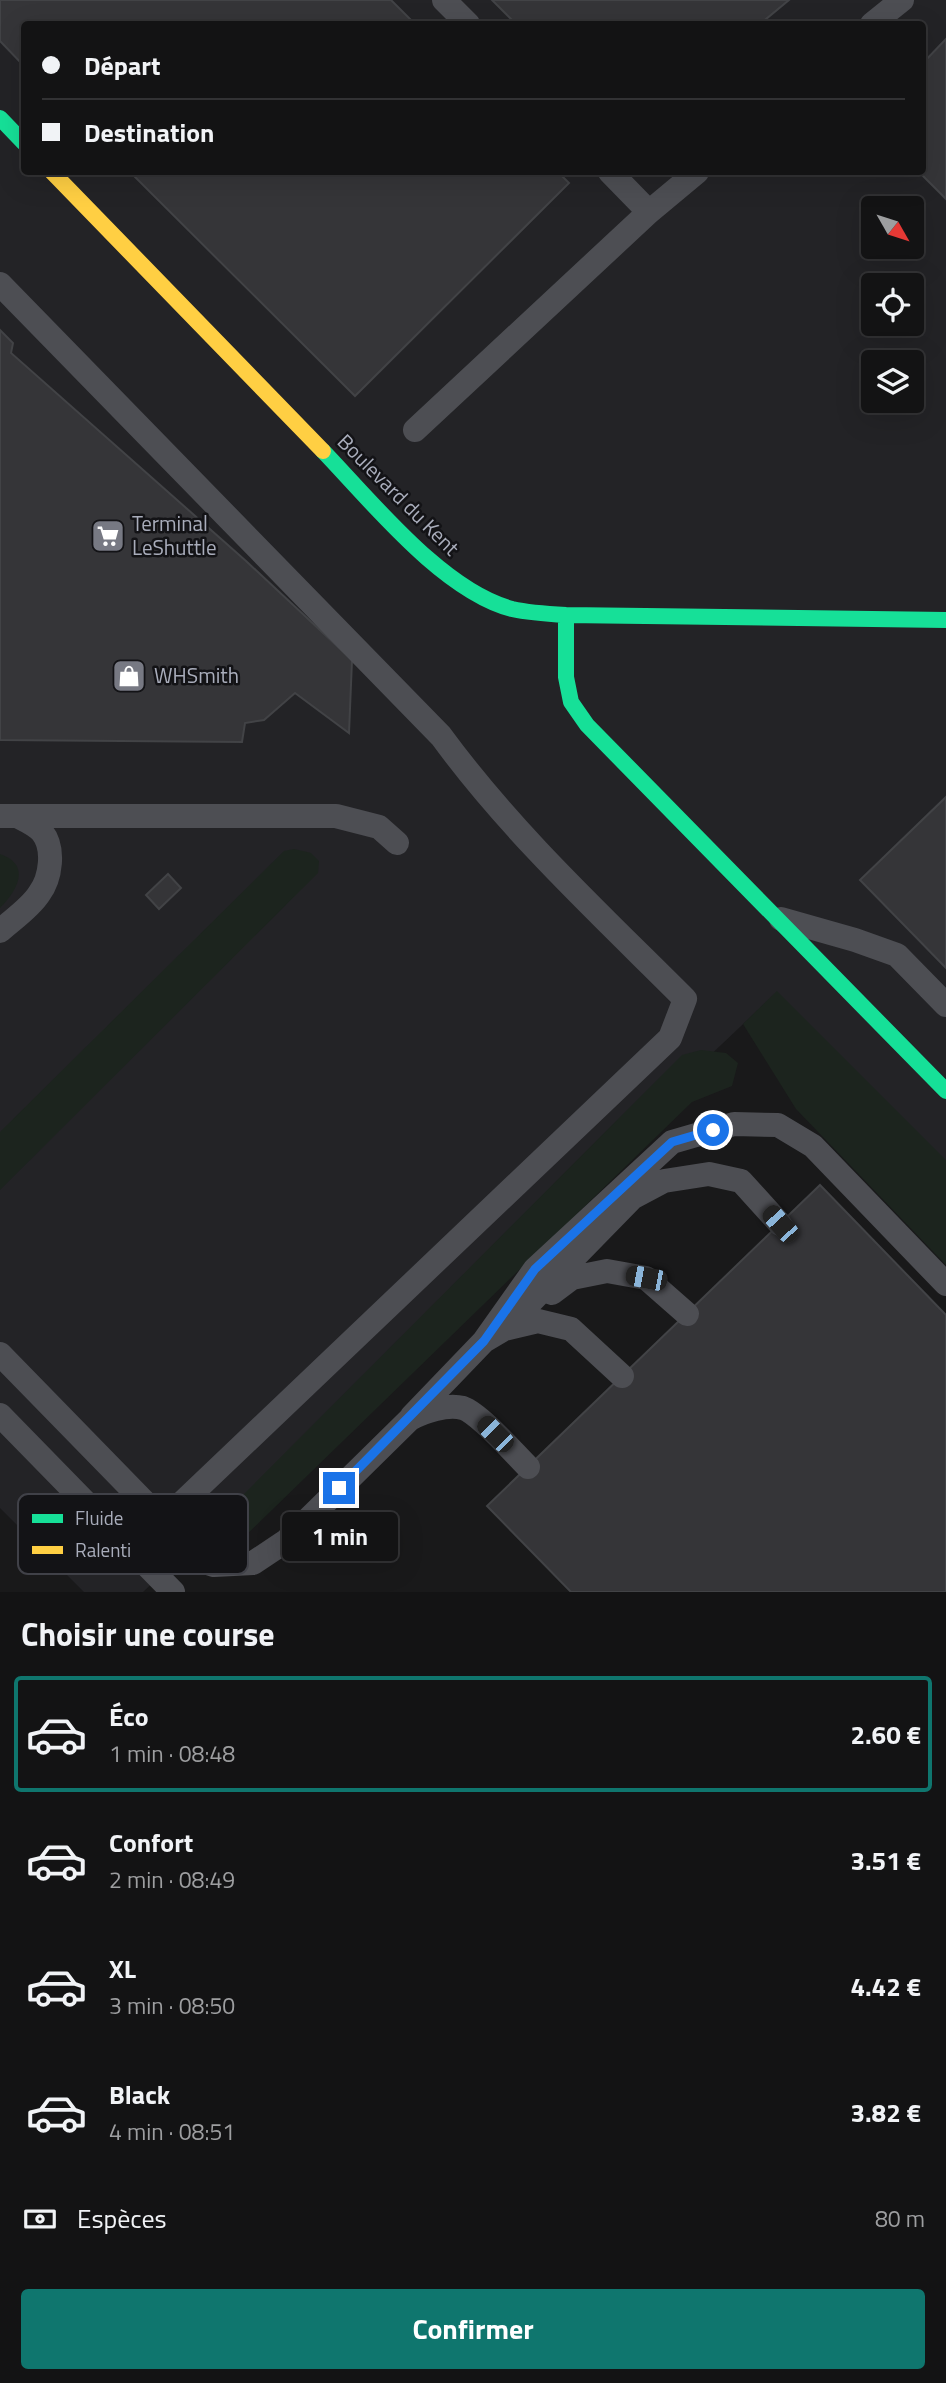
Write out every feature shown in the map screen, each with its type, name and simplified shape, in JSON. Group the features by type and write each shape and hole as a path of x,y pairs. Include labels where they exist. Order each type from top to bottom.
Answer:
{"street":[{"path":"0,118 21,140"},
{"name":"Boulevard du Kent","path":"55,175 412,543 440,569 477,594 500,605 526,612 566,615 946,620"},
{"path":"566,615 566,677 571,702 587,725 946,1091"}],"lane":[{"path":"444,0 465,21"},
{"path":"876,21 902,0"},
{"path":"613,175 649,212"},
{"path":"415,429 649,212 693,175"},
{"path":"0,284 441,736 472,779 685,999 670,1038 191,1494"},
{"path":"10,817 336,816 379,827 397,844"},
{"path":"0,932 39,894 49,868 50,850 43,834 32,824 10,817"},
{"path":"776,918 855,940 898,956 946,1005"},
{"path":"494,1335 535,1269 672,1142 734,1124 778,1125 813,1146 946,1284"},
{"path":"248,1563 253,1563 286,1541 632,1198 664,1181 709,1174 741,1181 780,1224"},
{"path":"494,1335 572,1278 607,1271 646,1278 687,1314"},
{"path":"494,1335 538,1321 571,1329 622,1376"},
{"path":"0,1354 137,1494"},
{"path":"410,1419 423,1411 462,1408 478,1417 528,1467"},
{"path":"0,1415 77,1494"},
{"path":"155,1574 173,1592"}],"shaded area":[{"path":"0,0 946,0 946,1163 777,992 247,1494 18,1494 18,1526 0,1508"},
{"path":"294,849 311,853 319,861 318,873 0,1190 0,1132 284,851"},
{"path":"0,854 10,859 19,871 12,894 0,908"},
{"path":"777,991 946,1160 946,1265 796,1109 743,1024"},
{"path":"701,1050 726,1053 738,1063 732,1086 692,1102 248,1533 248,1494 244,1494 682,1055"},
{"path":"66,1574 162,1574 143,1592 84,1592"}],"building":[{"path":"0,0 391,0 412,21 21,21 21,63 0,41"},
{"path":"492,0 789,0 764,21 513,21"},
{"path":"946,39 946,199 922,175 926,175 926,60"},
{"path":"133,175 561,175 569,183 355,396"},
{"name":"Terminal LeShuttle","path":"0,330 13,343 11,353 246,561 352,660 349,733 295,693 264,720 245,723 242,742 0,740"},
{"path":"946,797 946,968 860,880"},
{"path":"168,874 181,888 159,909 146,895"},
{"path":"820,1185 946,1315 946,1592 571,1592 487,1506"}],"traffic: fast":[{"path":"0,118 21,140"},
{"path":"323,451 386,519 435,565 486,599 512,609 566,615 946,620"},
{"path":"566,615 566,677 571,702 587,725 946,1091"}],"traffic: slow":[{"path":"55,175 323,451"}],"place":[{"name":"Terminal LeShuttle","path":"108,536"},
{"name":"WHSmith","path":"129,676"}],"route":[{"path":"339,1488 484,1341 535,1269 672,1142 713,1130"}]}
